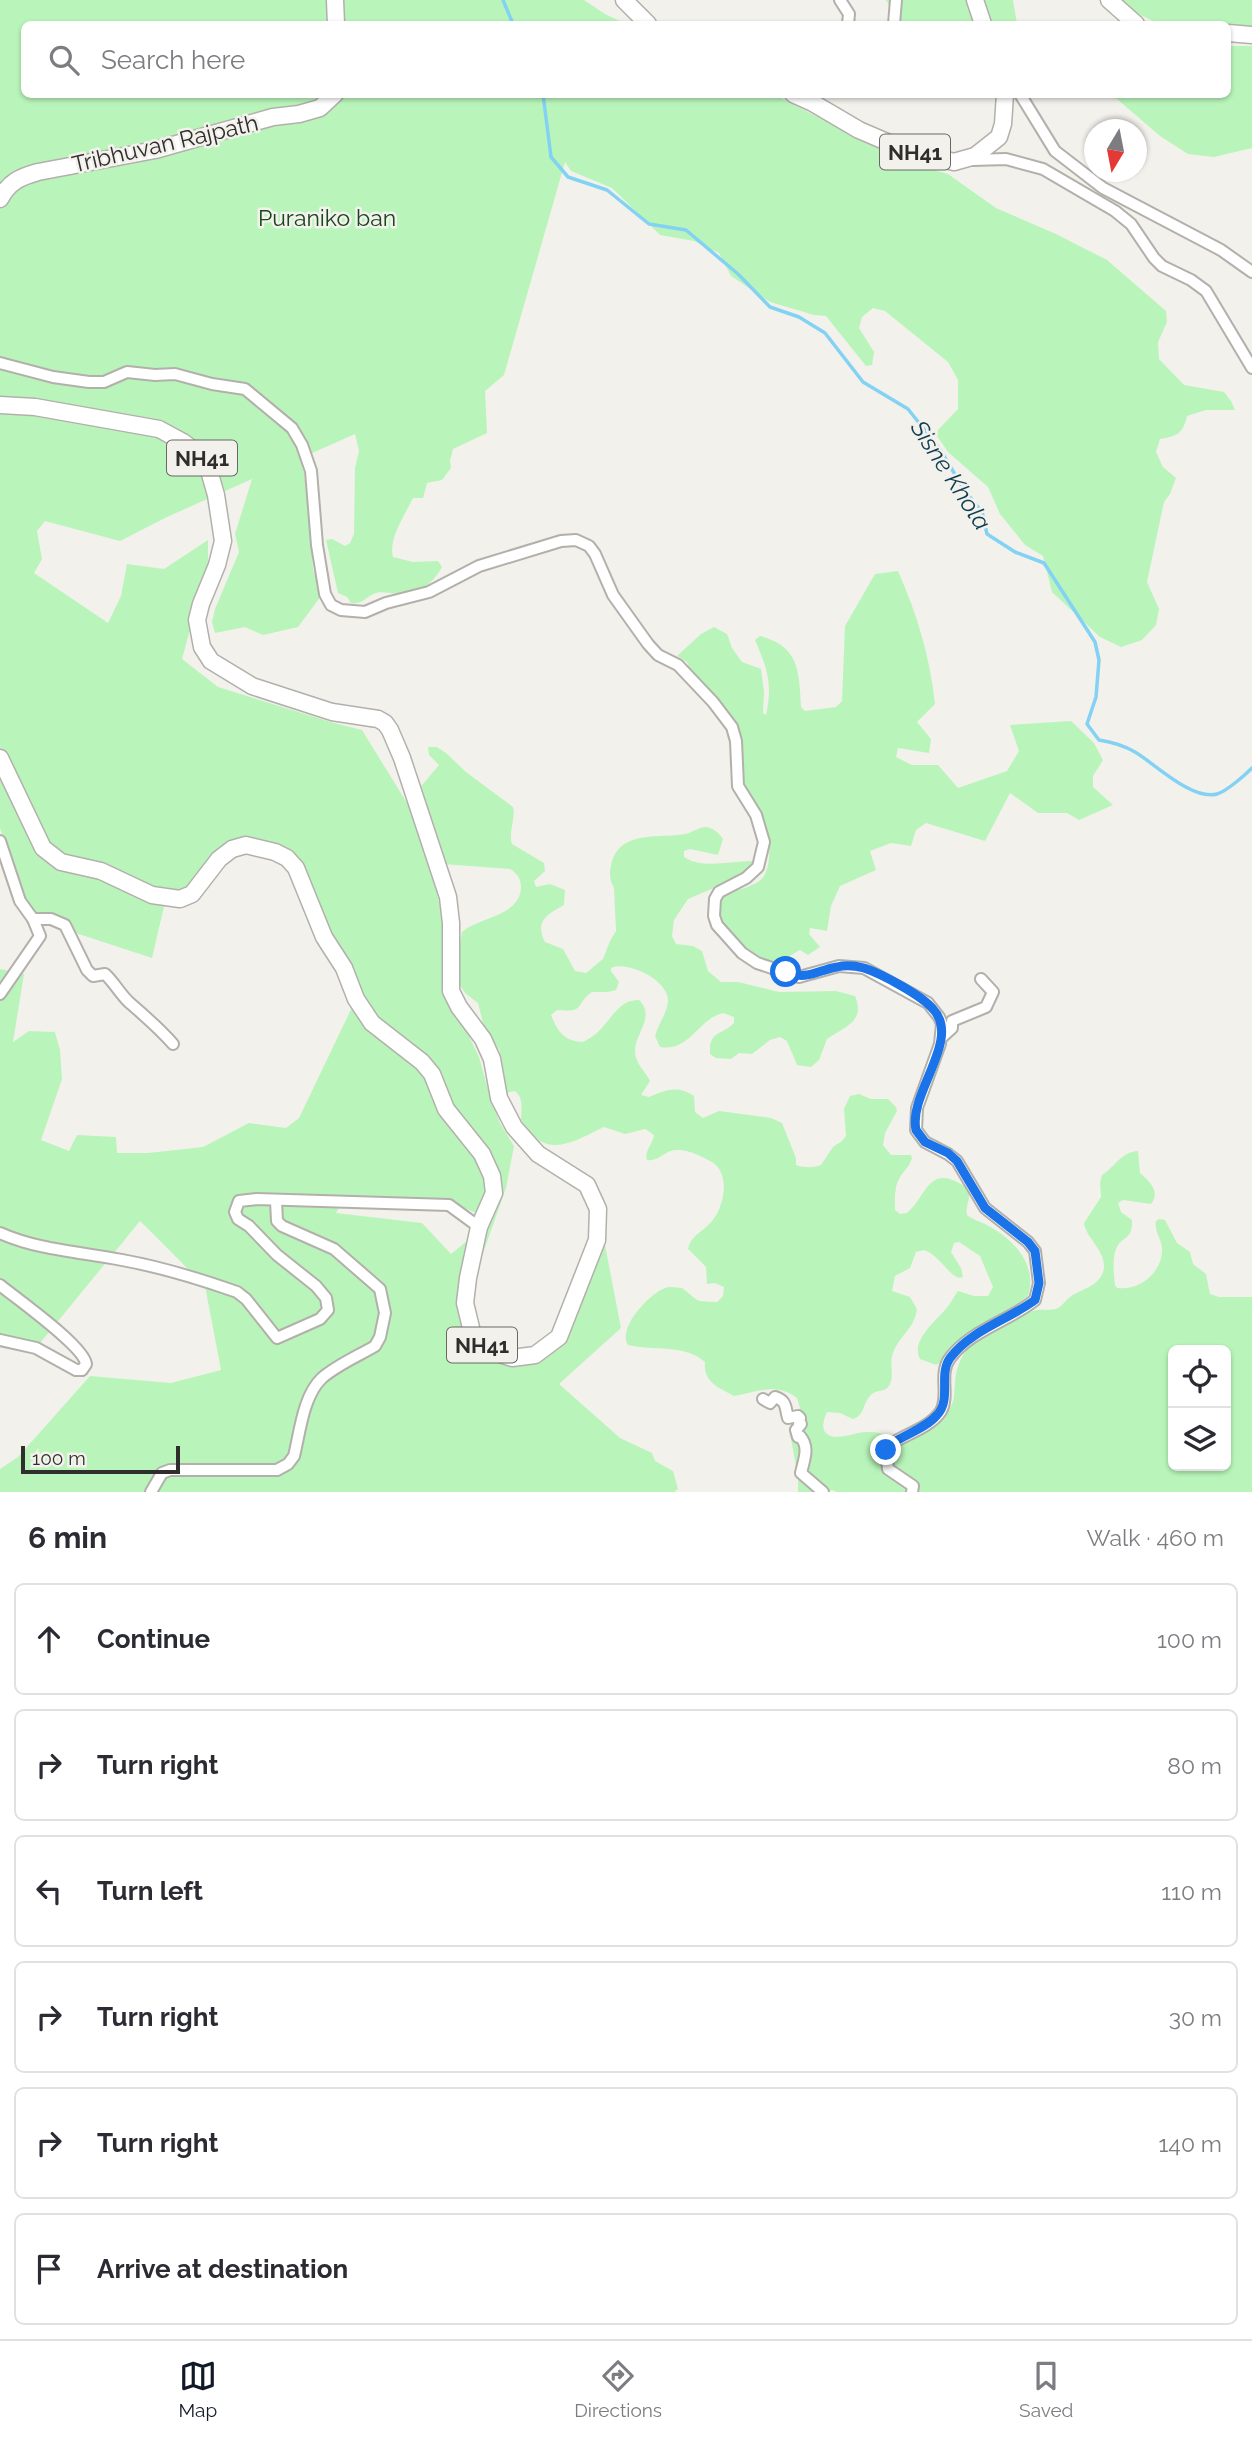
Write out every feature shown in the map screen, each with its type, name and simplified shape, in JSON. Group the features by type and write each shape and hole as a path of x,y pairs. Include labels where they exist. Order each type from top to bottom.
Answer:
{"highway":[{"path":"335,0 336,21"},
{"path":"624,0 645,21"},
{"path":"975,0 982,21"},
{"path":"1109,0 1133,21"},
{"path":"1231,33 1252,35"},
{"name":"Tribhuvan Rajpath","path":"0,199 11,183 29,174 155,150 273,117 299,114 320,108 331,98"},
{"name":"NH41","path":"802,98 859,130 901,148 948,161 963,160 985,150 999,137 1006,98"},
{"name":"NH41","path":"0,405 36,407 159,429 199,454 210,474 216,495 223,541 198,620 202,647 211,661 237,679 261,689 332,712 378,719 390,730 407,771 448,897 451,923 451,991 459,1007 483,1039 492,1059 499,1098 514,1128 538,1154 587,1185 598,1209 597,1240 559,1337 535,1355 524,1358 502,1356 481,1345 473,1336 465,1303 479,1227 494,1193 492,1176 482,1154 446,1109 432,1074 422,1062 372,1023 361,1007 344,968 324,937 296,868 287,858 262,847 246,845 232,849 219,859 192,894 180,899 152,895 112,875 61,862 51,856 43,848 0,758"}],"street":[{"path":"840,0 849,14 848,21"},
{"path":"894,21 896,0"},
{"path":"1022,98 1055,151 1110,193 1221,250 1252,272"},
{"path":"963,160 1006,159 1042,169 1131,223 1154,258 1206,291 1252,368"},
{"path":"1105,205 1111,201 1110,193"},
{"path":"0,363 53,377 89,382 104,382 127,372 175,374 245,389 292,428 302,445 311,471 317,545 325,594 331,605 341,610 365,612 386,603 429,592 479,566 561,541 576,540 589,546 613,595 648,644 658,655 678,664 732,727 736,741 738,786 756,815 764,842 758,867 746,878 719,892 715,899 714,916 718,925 752,961 795,976 809,976 845,966 864,968 928,1003 942,1024 941,1038 917,1108 916,1130 925,1142 954,1158 985,1208 1031,1245 1036,1254 1039,1283 1038,1294 1032,1302 976,1335 952,1355 945,1368 944,1402 938,1414 886,1450 888,1469 913,1486 912,1492"},
{"path":"0,841 20,901 33,919 40,936 0,994"},
{"path":"33,919 51,919 65,925 87,970 93,976 105,974 129,1003 151,1020 173,1044"},
{"path":"941,1038 952,1028 952,1021 986,1007 993,992 981,979"},
{"path":"0,1233 41,1246 123,1260 237,1292 246,1299 277,1338 320,1320 328,1310 326,1298 316,1286 238,1219 235,1212 239,1201 257,1199 449,1205 479,1227"},
{"path":"152,1492 162,1473 170,1470 277,1470 288,1464 294,1456 309,1397 315,1387 323,1378 375,1346 380,1337 385,1312 380,1289 334,1249 282,1226 278,1221 276,1200"},
{"path":"0,1285 75,1345 86,1358 86,1364 82,1370 76,1370 36,1348 0,1340"},
{"path":"763,1399 770,1403 775,1397 783,1399 788,1418 800,1418 797,1434 807,1446 801,1473 824,1492"}],"green space":[{"name":"Puraniko ban","path":"0,0 584,0 620,21 21,21 21,98 781,98 905,162 948,174 996,208 1107,260 1166,311 1167,322 1158,342 1159,359 1184,385 1224,392 1235,410 1206,410 1187,416 1178,433 1160,439 1156,452 1163,467 1176,478 1164,502 1147,582 1159,609 1156,625 1142,640 1121,647 1100,637 1052,592 1043,556 1025,545 1000,514 988,487 948,452 937,436 938,430 958,409 958,380 948,362 885,311 873,308 862,317 859,328 874,352 872,365 866,366 826,316 770,302 731,276 719,253 694,241 660,235 612,188 571,171 565,162 504,375 485,391 487,433 453,449 451,468 442,480 427,483 423,498 413,498 395,535 393,557 413,562 438,561 442,567 429,583 419,590 406,593 376,593 362,602 355,603 338,593 326,540 332,539 345,546 350,543 354,534 355,468 359,451 355,434 301,458 308,496 313,569 321,596 298,627 263,635 245,627 215,633 212,622 215,609 239,552 235,534 252,479 120,541 45,521 37,531 42,559 34,573 108,623 121,596 127,564 164,569 208,540 208,563 182,659 218,687 362,730 407,803 439,765 429,755 428,747 437,747 446,753 466,772 513,807 512,844 544,863 545,871 534,881 536,887 550,884 565,890 564,905 544,919 541,929 545,942 563,949 575,971 586,973 603,959 616,931 614,888 610,872 615,854 630,841 685,834 706,827 716,831 723,839 718,855 690,849 684,851 684,857 709,864 755,861 755,867 744,875 688,899 674,920 672,936 676,944 693,946 702,951 708,971 721,982 738,982 779,992 836,991 855,996 858,1012 852,1023 827,1039 819,1060 811,1067 797,1065 787,1041 780,1037 770,1040 752,1054 739,1053 731,1059 716,1058 710,1054 714,1037 734,1023 734,1017 723,1013 714,1016 679,1045 660,1047 655,1036 668,1004 666,993 654,979 627,967 611,968 619,982 616,990 592,992 576,1009 557,1010 551,1015 562,1034 571,1040 583,1042 598,1032 626,1003 639,1000 646,1013 635,1055 650,1081 641,1095 649,1097 671,1090 688,1093 694,1096 695,1112 703,1118 719,1111 771,1118 782,1123 796,1158 796,1165 799,1166 821,1165 833,1147 846,1136 844,1109 850,1096 859,1094 871,1099 888,1099 897,1111 885,1133 883,1145 891,1155 911,1155 912,1158 897,1183 895,1210 900,1214 907,1213 933,1181 947,1178 967,1189 967,1215 997,1231 1021,1254 1029,1273 1028,1296 936,1365 920,1359 918,1346 925,1333 958,1291 974,1296 988,1296 993,1287 980,1256 959,1242 954,1243 951,1252 961,1268 963,1277 960,1278 930,1253 924,1250 916,1252 910,1268 895,1276 892,1291 910,1297 917,1309 913,1322 892,1356 890,1384 886,1389 872,1394 860,1415 853,1419 840,1413 827,1412 823,1427 828,1435 840,1437 875,1432 910,1437 931,1428 952,1404 959,1363 974,1342 999,1325 1022,1315 1058,1308 1070,1297 1097,1281 1103,1272 1103,1259 1084,1223 1101,1197 1102,1175 1123,1157 1138,1151 1140,1173 1153,1187 1155,1195 1151,1204 1123,1200 1118,1203 1121,1212 1132,1220 1132,1227 1129,1235 1116,1249 1115,1285 1117,1288 1126,1288 1142,1283 1159,1265 1162,1248 1156,1221 1159,1219 1165,1220 1177,1243 1190,1252 1193,1264 1206,1274 1210,1294 1219,1297 1252,1297 1252,1492 798,1492 789,1428 800,1408 797,1398 774,1389 734,1396 709,1379 705,1362 697,1356 678,1350 628,1345 626,1338 636,1312 658,1291 671,1287 682,1288 697,1300 717,1302 723,1296 724,1287 715,1283 707,1284 706,1267 688,1249 692,1240 712,1221 720,1208 724,1182 718,1167 700,1156 681,1150 647,1160 654,1135 645,1129 625,1134 604,1127 573,1142 556,1145 540,1141 535,1136 521,1120 518,1094 515,1091 509,1092 503,1098 498,1062 500,1051 484,1027 478,1003 466,994 455,979 462,932 514,904 521,887 519,879 510,869 429,863 442,914 445,959 443,977 451,1005 460,1017 479,1057 500,1123 514,1146 506,1188 473,1289 473,1324 499,1344 514,1351 529,1351 541,1343 552,1329 572,1290 599,1214 621,1328 559,1384 620,1438 652,1453 655,1461 673,1471 678,1489 674,1492 0,1492 0,1469 18,1457 90,1376 171,1383 221,1370 205,1286 140,1221 36,1348 0,1340 0,969 24,974 13,1042 29,1031 55,1032 60,1050 62,1079 41,1140 69,1151 77,1135 116,1137 117,1153 148,1153 203,1147 249,1123 286,1128 299,1118 356,999 297,868 246,845 192,894 166,898 152,958 33,919 0,828","holes":["445,1200 493,1220 451,1254 422,1223 336,1213 343,1201"]},
{"path":"886,0 1013,0 1016,21 899,21"},
{"path":"1121,0 1252,0 1252,30 1231,28 1231,21 1153,21 1136,13"},
{"path":"1231,46 1252,46 1252,148 1214,157 1188,154 1160,136 1147,125 1147,119 1140,119 1113,98 1231,98"},
{"path":"898,571 922,636 935,704 917,722 931,739 929,753 898,748 896,757 912,765 938,765 958,788 1007,771 1019,751 1010,725 1071,721 1094,743 1103,760 1093,776 1093,787 1113,805 1079,820 1067,813 1038,813 1010,793 985,841 926,823 916,830 911,846 891,843 870,851 876,870 840,886 831,906 827,931 810,928 809,934 820,947 808,955 800,950 781,960 763,960 722,923 716,910 723,894 761,880 769,858 766,826 739,770 738,725 691,672 687,662 677,656 701,634 714,627 727,634 732,648 742,662 761,669 763,713 766,715 768,676 755,640 760,636 783,647 790,654 798,672 801,707 805,711 836,707 842,701 845,626 875,574"}],"waterway":[{"name":"Sisne Khola","path":"503,0 512,21"},
{"name":"Sisne Khola","path":"544,98 551,157 568,177 607,190 649,224 686,230 738,274 770,307 799,317 825,333 863,382 908,409 939,448 965,491 982,512 987,534 1015,552 1044,563 1095,642 1099,660 1096,697 1087,724 1099,740 1131,750 1185,787 1207,795 1226,790 1252,768"}],"route":[{"path":"786,972 804,977 845,966 864,968 928,1003 936,1012 942,1024 940,1044 917,1108 916,1130 925,1142 948,1153 957,1161 985,1208 1028,1242 1036,1254 1039,1283 1035,1300 976,1335 957,1350 946,1364 944,1402 938,1414 886,1450"}]}
